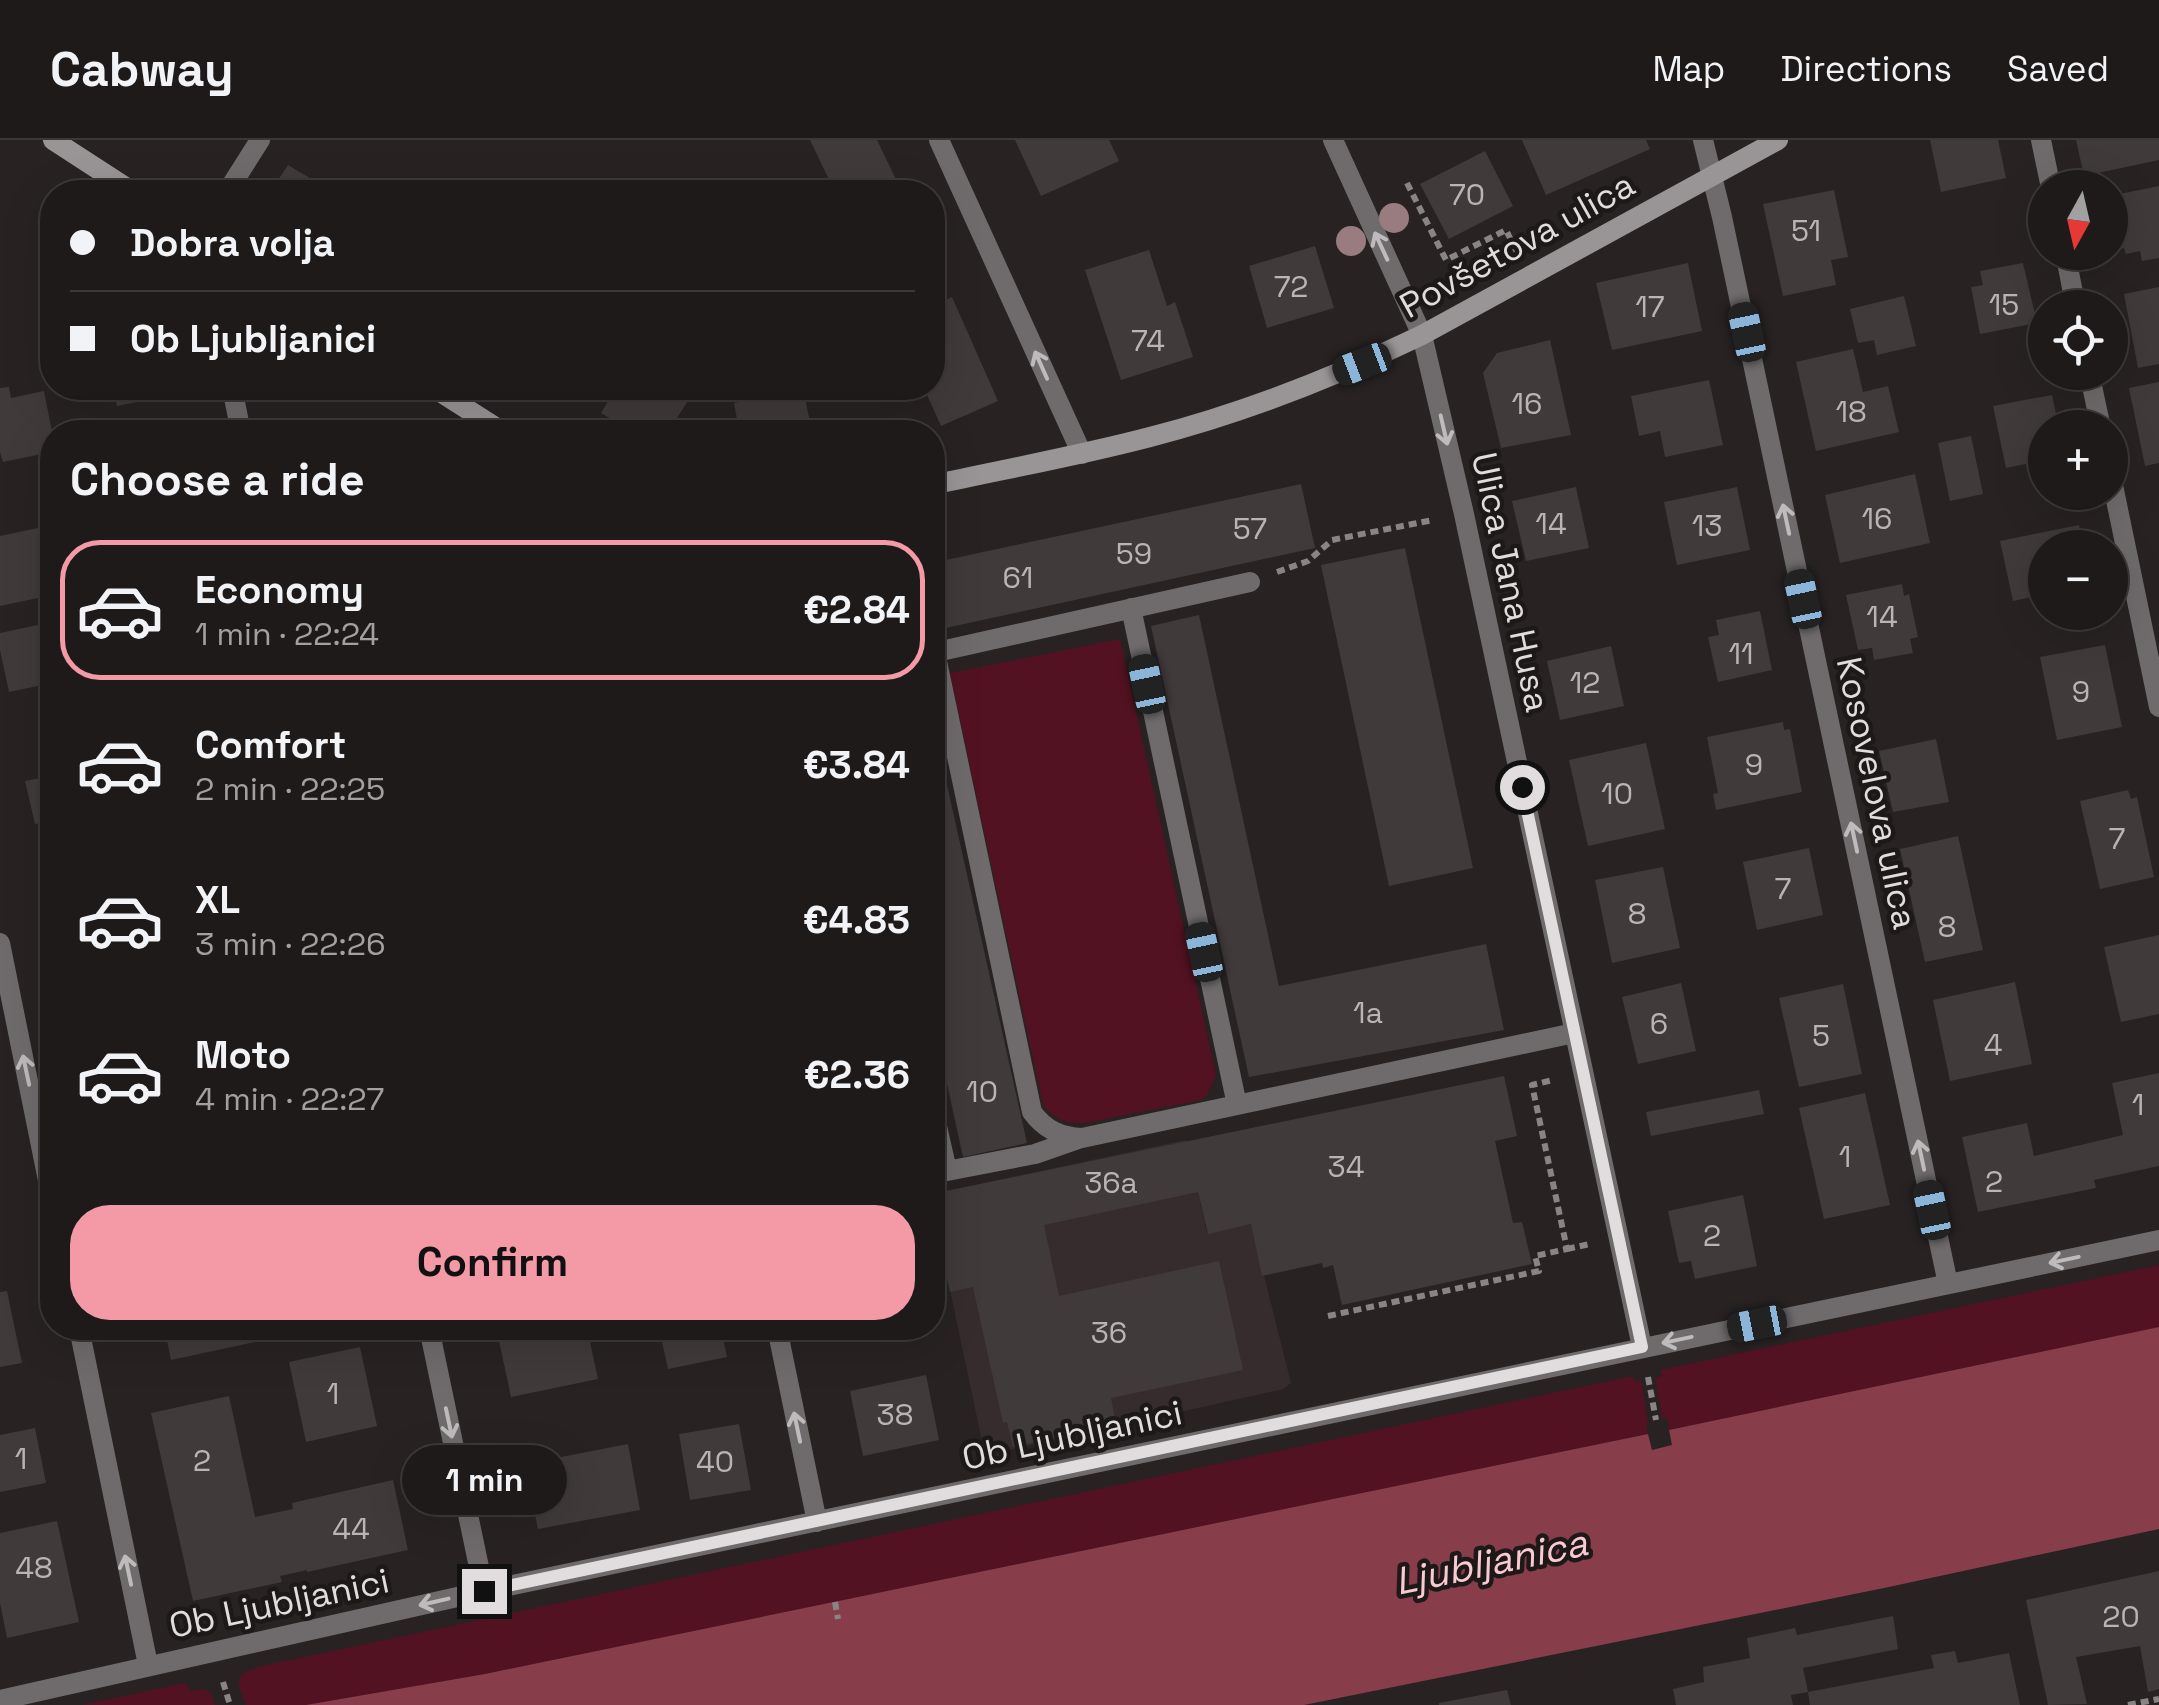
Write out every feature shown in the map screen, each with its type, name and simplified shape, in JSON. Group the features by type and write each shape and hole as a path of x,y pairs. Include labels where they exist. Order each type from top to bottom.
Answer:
{"street":[{"path":"53,140 115,180"},
{"path":"234,180 260,140"},
{"path":"939,140 1082,454"},
{"name":"Ulica Jana Husa","path":"1333,140 1422,335 1464,514 1642,1347"},
{"name":"Kosovelova ulica","path":"1703,140 1948,1284"},
{"name":"Povšetova ulica","path":"945,482 1152,437 1362,364 1778,140"},
{"path":"2041,140 2047,170"},
{"path":"453,400 485,420"},
{"path":"2118,510 2159,707"},
{"path":"945,650 1250,582"},
{"path":"1131,608 1237,1106"},
{"path":"945,704 1032,1112 1040,1124 1053,1132 1082,1138"},
{"path":"0,943 40,1141"},
{"path":"945,1162 947,1171 1035,1154 1082,1138 1574,1034"},
{"name":"Ob Ljubljanici","path":"0,1700 484,1591 2159,1240"},
{"path":"81,1340 148,1666"},
{"path":"432,1340 484,1591"},
{"path":"779,1340 817,1522"}],"path":[{"path":"1407,184 1446,260 1506,230 1510,239"},
{"path":"1250,582 1308,561 1332,540 1464,514"},
{"path":"1328,1316 1539,1271 1535,1256 1567,1249 1532,1085 1583,1074"},
{"path":"834,1602 838,1619"},
{"path":"225,1690 230,1705"},
{"path":"2128,1705 2159,1698"}],"shaded area":[{"path":"1120,639 1216,1075 1201,1100 1084,1123 1072,1122 1056,1117 1043,1105 950,673"},
{"path":"1186,1140 1207,1233 1251,1224 1291,1383 1283,1389 985,1455 945,1267 945,1191"},
{"path":"2159,1265 2159,1327 1669,1430 1667,1418 1662,1419 1655,1378 1662,1376 1660,1370"},
{"path":"1633,1376 1634,1381 1641,1380 1648,1434 485,1674 306,1705 246,1705 240,1687 243,1674 266,1665"},
{"path":"185,1683 191,1691 204,1689 211,1693 215,1705 81,1705"}],"water":[{"name":"Ljubljanica","path":"2159,1327 2159,1529 1884,1588 1304,1705 306,1705 485,1674 1648,1434 1652,1450 1672,1445 1669,1430"}],"building":[{"path":"810,140 877,140 896,180 829,180"},
{"path":"1015,140 1109,140 1119,161 1041,196"},
{"path":"1522,140 1646,140 1650,149 1546,195"},
{"path":"1930,140 1998,140 2006,178 1941,192"},
{"path":"2076,140 2159,140 2159,160 2112,170 2083,170"},
{"path":"1485,151 1513,206 1449,239 1420,184"},
{"path":"288,165 313,180 278,180"},
{"path":"2159,186 2159,258 2142,261 2140,251 2128,254 2128,192"},
{"path":"1834,190 1848,257 1831,260 1836,285 1783,296 1763,204"},
{"path":"1315,246 1334,308 1267,328 1249,266"},
{"path":"1149,250 1167,306 1175,302 1193,357 1121,380 1085,270"},
{"path":"1688,263 1702,331 1612,350 1596,283"},
{"path":"2023,263 2029,290 2028,325 1980,334 1971,287 1983,285 1980,271"},
{"path":"2159,287 2159,364 2138,368 2128,293"},
{"path":"1904,296 1916,346 1877,355 1874,340 1858,343 1850,309"},
{"path":"952,297 998,401 945,424 945,420 938,420 929,400 945,400 945,300"},
{"path":"1550,340 1571,435 1501,448 1483,373 1497,353"},
{"path":"1853,349 1863,392 1888,386 1899,432 1816,451 1796,362"},
{"path":"1709,380 1723,445 1665,457 1660,431 1639,436 1631,396"},
{"path":"2159,382 2159,463 2145,466 2129,388"},
{"path":"9,387 11,398 40,392 40,400 46,400 50,420 40,420 40,454 3,462 0,388"},
{"path":"2052,395 2055,410 2028,410 2028,463 2006,468 1993,406"},
{"path":"116,400 146,400 117,406"},
{"path":"609,400 689,400 676,420 613,420 601,413"},
{"path":"805,400 810,420 731,420 737,419 734,403"},
{"path":"1971,436 1983,494 1950,501 1938,443"},
{"path":"1915,474 1930,543 1840,563 1825,495"},
{"path":"1301,484 1315,548 945,628 945,560"},
{"path":"1576,487 1589,548 1526,561 1512,501"},
{"path":"1737,487 1750,550 1677,565 1664,502"},
{"path":"2079,525 2080,530 2054,530"},
{"path":"40,528 40,598 0,606 0,536"},
{"path":"2028,535 2028,598 2013,601 2000,541"},
{"path":"1405,548 1473,868 1389,886 1321,565"},
{"path":"1902,584 1904,596 1909,594 1918,637 1910,639 1913,653 1874,660 1872,648 1858,650 1846,595"},
{"path":"1760,611 1772,670 1718,682 1708,637 1719,635 1716,620"},
{"path":"1199,615 1279,986 1486,944 1504,1030 1249,1077 1151,626"},
{"path":"40,625 40,686 9,692 0,633"},
{"path":"2105,645 2122,727 2057,740 2040,657"},
{"path":"1611,646 1624,706 1560,720 1547,661"},
{"path":"1783,722 1784,730 1790,729 1802,792 1716,810 1713,794 1718,793 1707,737"},
{"path":"1936,739 1949,802 1893,812 1879,751"},
{"path":"1646,743 1665,829 1588,846 1569,760"},
{"path":"945,776 1027,1143 963,1157 945,1075"},
{"path":"40,778 40,823 35,824 25,781"},
{"path":"2128,790 2131,799 2137,797 2154,877 2100,889 2080,801"},
{"path":"1958,836 1983,950 1925,962 1900,849"},
{"path":"1809,848 1823,915 1757,930 1743,862"},
{"path":"1663,867 1680,948 1612,963 1595,880"},
{"path":"2159,935 2159,1014 2121,1022 2104,947"},
{"path":"2015,982 2032,1064 1950,1081 1933,1000"},
{"path":"1681,983 1696,1051 1638,1064 1622,997"},
{"path":"1843,984 1862,1074 1799,1087 1779,998"},
{"path":"2159,1073 2159,1166 2094,1180 2096,1188 1978,1212 1962,1137 2027,1123 2034,1156 2123,1135 2112,1083"},
{"path":"1504,1076 1517,1136 1495,1141 1513,1223 1522,1222 1532,1264 1342,1305 1333,1265 1323,1268 1322,1263 1262,1276 1251,1224 1208,1234 1198,1192 1044,1225 1059,1296 1219,1261 1243,1370 1111,1398 1116,1425 1013,1447 1007,1422 1003,1423 973,1287 950,1292 945,1269 945,1191"},
{"path":"1759,1090 1764,1114 1651,1136 1646,1112"},
{"path":"1865,1093 1890,1205 1824,1219 1799,1108"},
{"path":"1743,1195 1757,1266 1695,1279 1691,1261 1679,1263 1668,1211"},
{"path":"7,1291 22,1363 0,1367 0,1292"},
{"path":"167,1340 255,1340 255,1342 171,1360"},
{"path":"499,1340 590,1340 598,1379 511,1397"},
{"path":"662,1340 723,1340 727,1357 668,1369"},
{"path":"360,1347 377,1426 306,1442 289,1362"},
{"path":"926,1375 939,1440 863,1456 850,1391"},
{"path":"229,1396 255,1517 293,1509 292,1503 393,1480 408,1550 280,1576 282,1582 193,1601 151,1413"},
{"path":"739,1424 751,1490 690,1500 679,1434"},
{"path":"35,1428 46,1483 0,1492 0,1435"},
{"path":"628,1444 640,1510 538,1529 525,1464"},
{"path":"57,1521 79,1622 7,1638 0,1603 0,1533"},
{"path":"2159,1571 2159,1689 2148,1692 2140,1646 2076,1657 2087,1704 2048,1705 2026,1600"},
{"path":"1893,1616 1898,1649 1803,1668 1808,1692 1791,1695 1793,1705 1676,1705 1673,1689 1704,1682 1703,1667 1750,1658 1747,1638 1795,1628 1797,1635"},
{"path":"1955,1651 1958,1663 2009,1653 2020,1705 1810,1705 1808,1692 1934,1668 1931,1655"},
{"path":"1507,1690 1511,1705 1439,1705 1439,1703"}],"route":[{"path":"484,1591 1642,1347 1522,787"}]}
